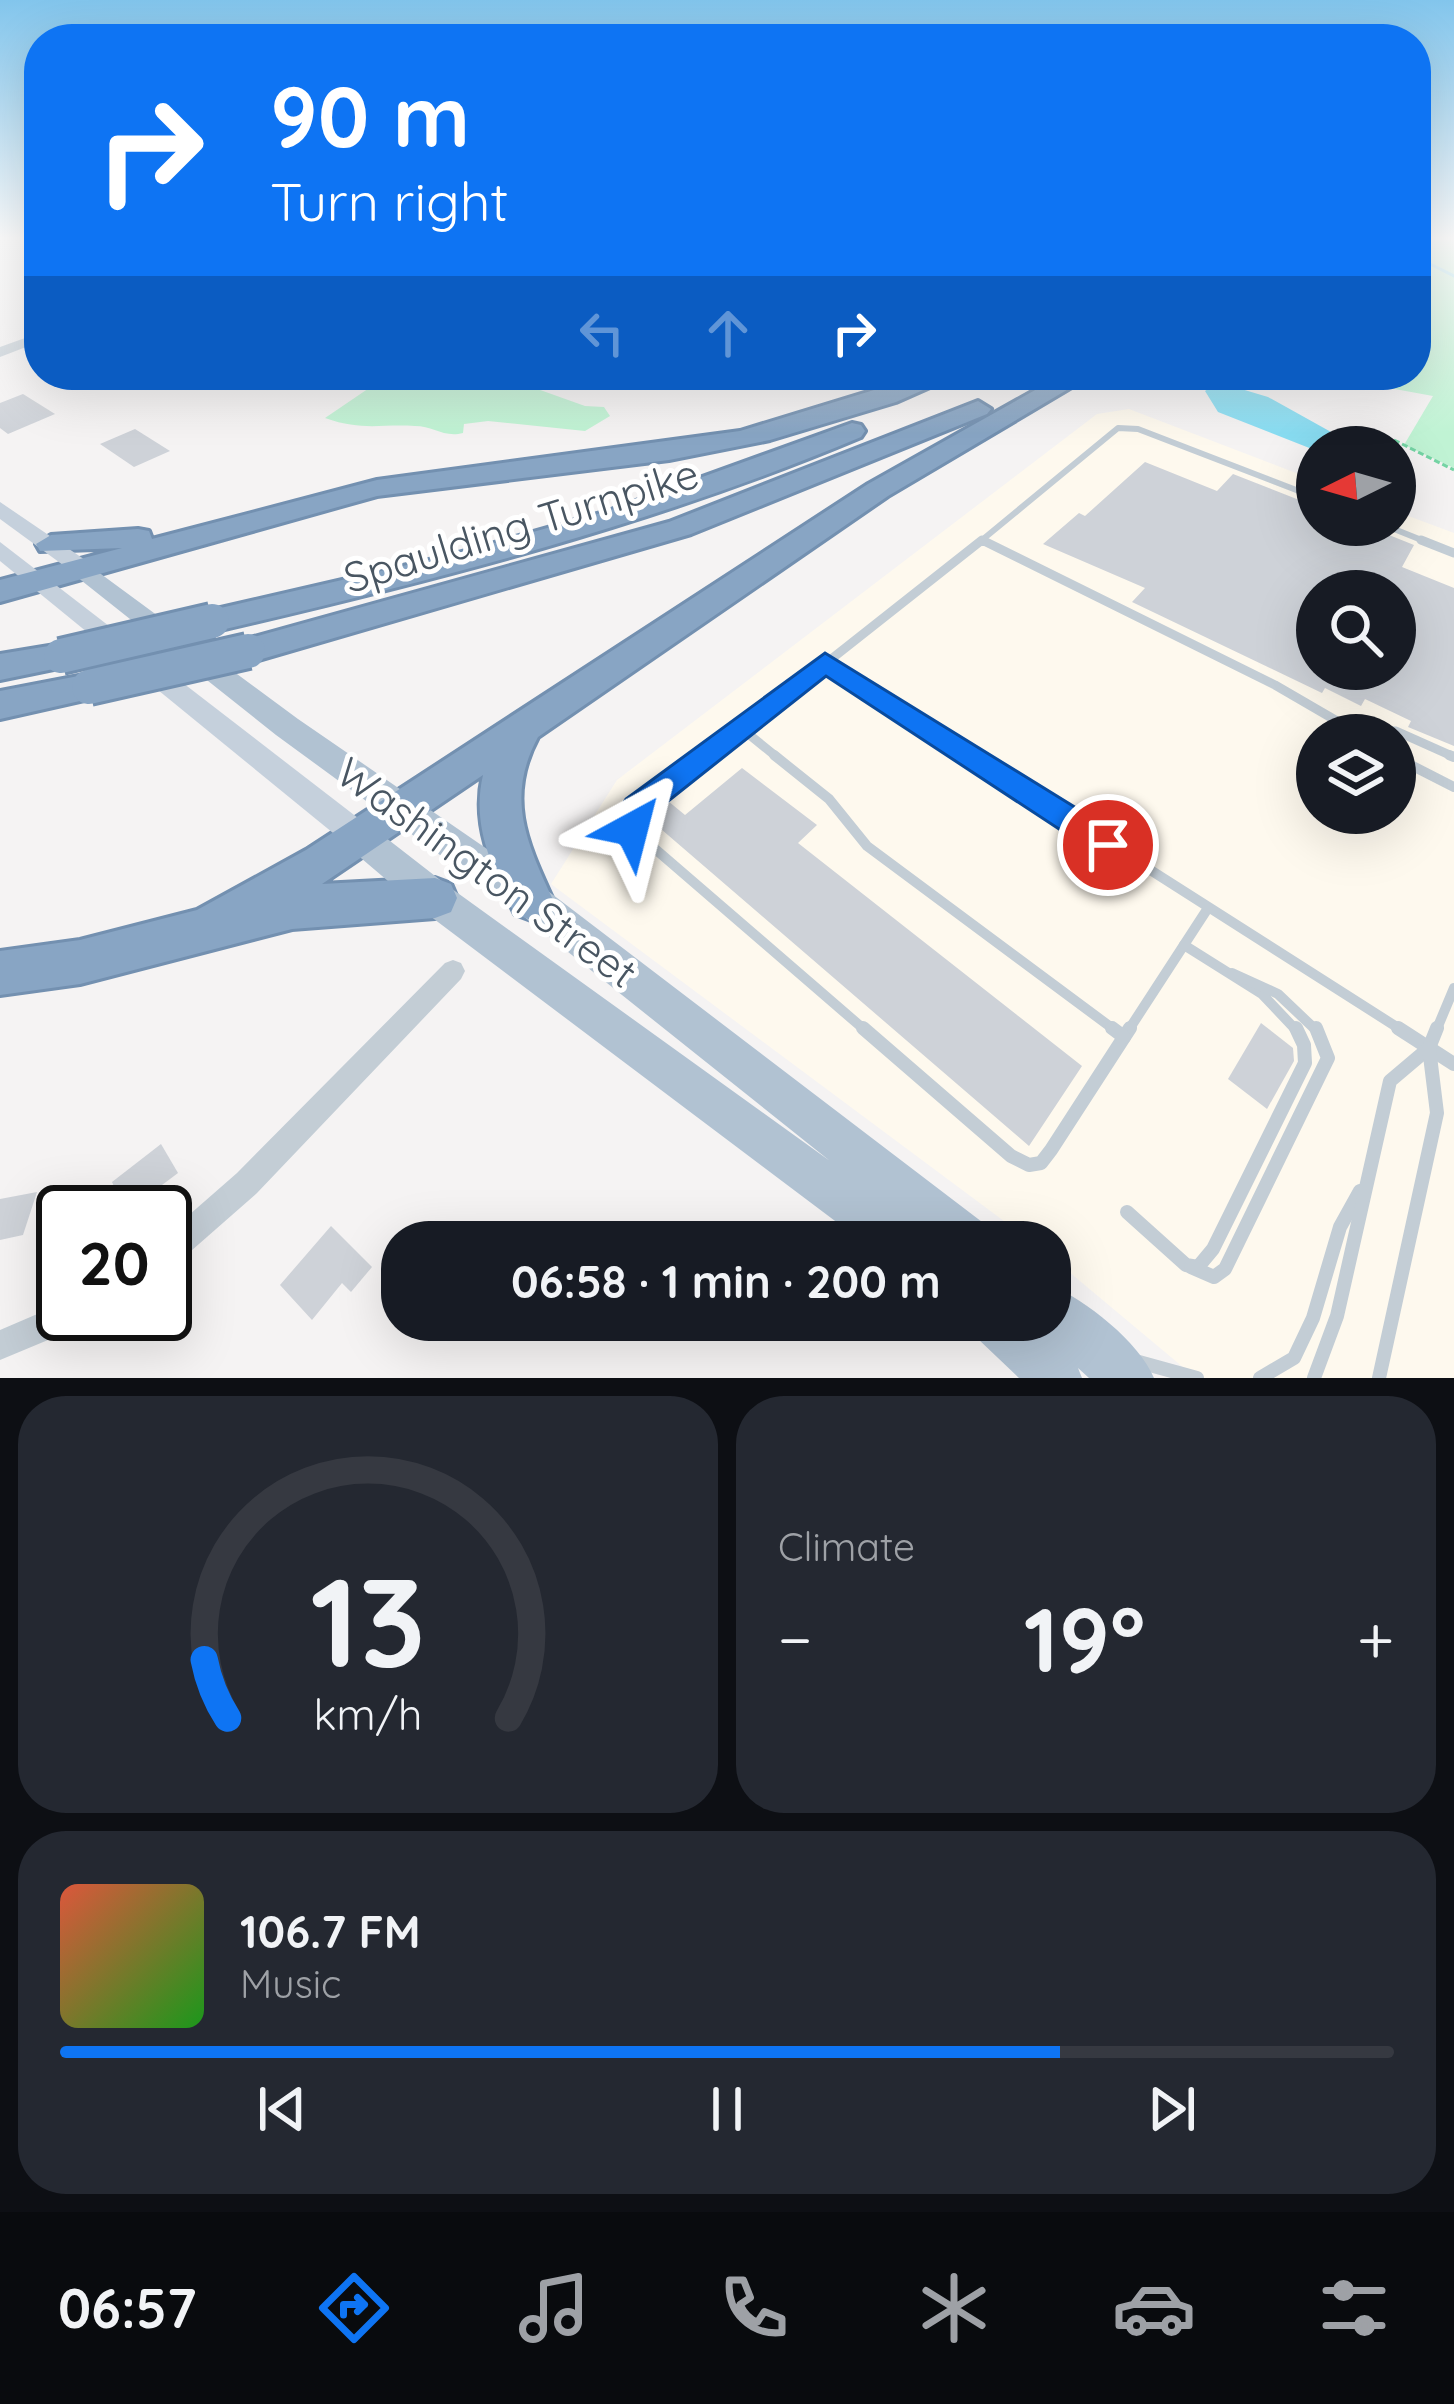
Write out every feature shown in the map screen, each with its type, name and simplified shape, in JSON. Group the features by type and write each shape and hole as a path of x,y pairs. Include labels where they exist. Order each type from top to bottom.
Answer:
{"highway":[{"path":"51,544 115,541 242,521 418,481 767,434 906,390"},
{"name":"Spaulding Turnpike","path":"0,667 457,562 666,500 831,440 943,390"},
{"name":"Spaulding Turnpike","path":"0,705 248,651 680,528 1020,390"},
{"path":"207,928 360,837 878,490 1054,390"},
{"path":"0,591 86,571 242,521"},
{"path":"526,723 505,758 496,808 514,868 531,900"},
{"path":"0,973 97,962 207,928 329,901 435,898"}],"main road":[{"name":"Washington Street","path":"0,509 272,716 531,900 942,1221"},
{"name":"Washington Street","path":"0,549 435,898 873,1221"},
{"path":"1034,1341 1072,1361 1128,1378"}],"street":[{"path":"192,1232 247,1183 453,971"},
{"path":"0,1345 36,1330"}],"lane":[{"path":"1208,908 1041,1163 1029,1165 1011,1156 632,829 630,818 1118,428 1138,429 1296,490"},
{"path":"1416,538 1454,553"},
{"path":"982,540 1325,714"},
{"path":"825,662 1454,1064"},
{"path":"740,728 829,799 867,847 1124,1037"},
{"path":"1416,740 1454,758"},
{"path":"1416,768 1454,787"},
{"path":"1184,945 1296,1024 1307,1052 1213,1249 1198,1267 1186,1264"},
{"path":"1127,1212 1186,1264 1214,1277 1225,1269 1328,1058 1320,1032 1293,1005 1248,978 1221,969"},
{"path":"1314,1378 1336,1316 1390,1081 1429,1048 1454,988"},
{"path":"1379,1378 1437,1113 1429,1048"},
{"path":"1260,1378 1294,1358 1313,1318 1340,1227 1368,1175"},
{"path":"1072,1361 1197,1378"}],"path":[{"path":"1416,451 1454,470"}],"shaded area":[{"path":"1129,409 1296,473 1296,546 1416,546 1416,519 1454,533 1454,1378 1196,1378 1071,1274 1071,1221 1004,1221 551,884 617,780 1097,414"}],"green space":[{"path":"1431,304 1454,304 1454,468 1416,451 1415,426 1433,396 1400,390 1431,390"},
{"path":"366,390 540,390 585,406 604,407 610,416 585,431 488,421 464,424 463,433 456,434 325,418"}],"water":[{"path":"1245,390 1268,397 1320,426 1296,426 1296,443 1218,412 1205,391"}],"building":[{"path":"23,394 55,414 8,434 0,428 0,403"},
{"path":"135,429 170,451 134,467 100,444"},
{"path":"1145,462 1217,491 1233,474 1296,499 1296,546 1413,546 1402,567 1409,570 1296,570 1296,681 1132,602 1145,588 1043,544 1079,513 1085,516"},
{"path":"1416,573 1454,588 1454,746 1416,730 1416,714 1396,714 1365,699 1361,706 1329,690 1416,690"},
{"path":"742,768 817,825 798,843 1082,1066 1029,1146 647,817 668,801 685,815"},
{"path":"1261,1023 1293,1048 1294,1061 1267,1109 1228,1079"},
{"path":"161,1144 178,1173 162,1185 112,1182"},
{"path":"36,1192 23,1235 0,1240 0,1199"},
{"path":"331,1226 372,1267 351,1292 342,1283 312,1320 280,1285"}],"route":[{"path":"632,829 630,818 637,808 825,662 1108,845"}]}
